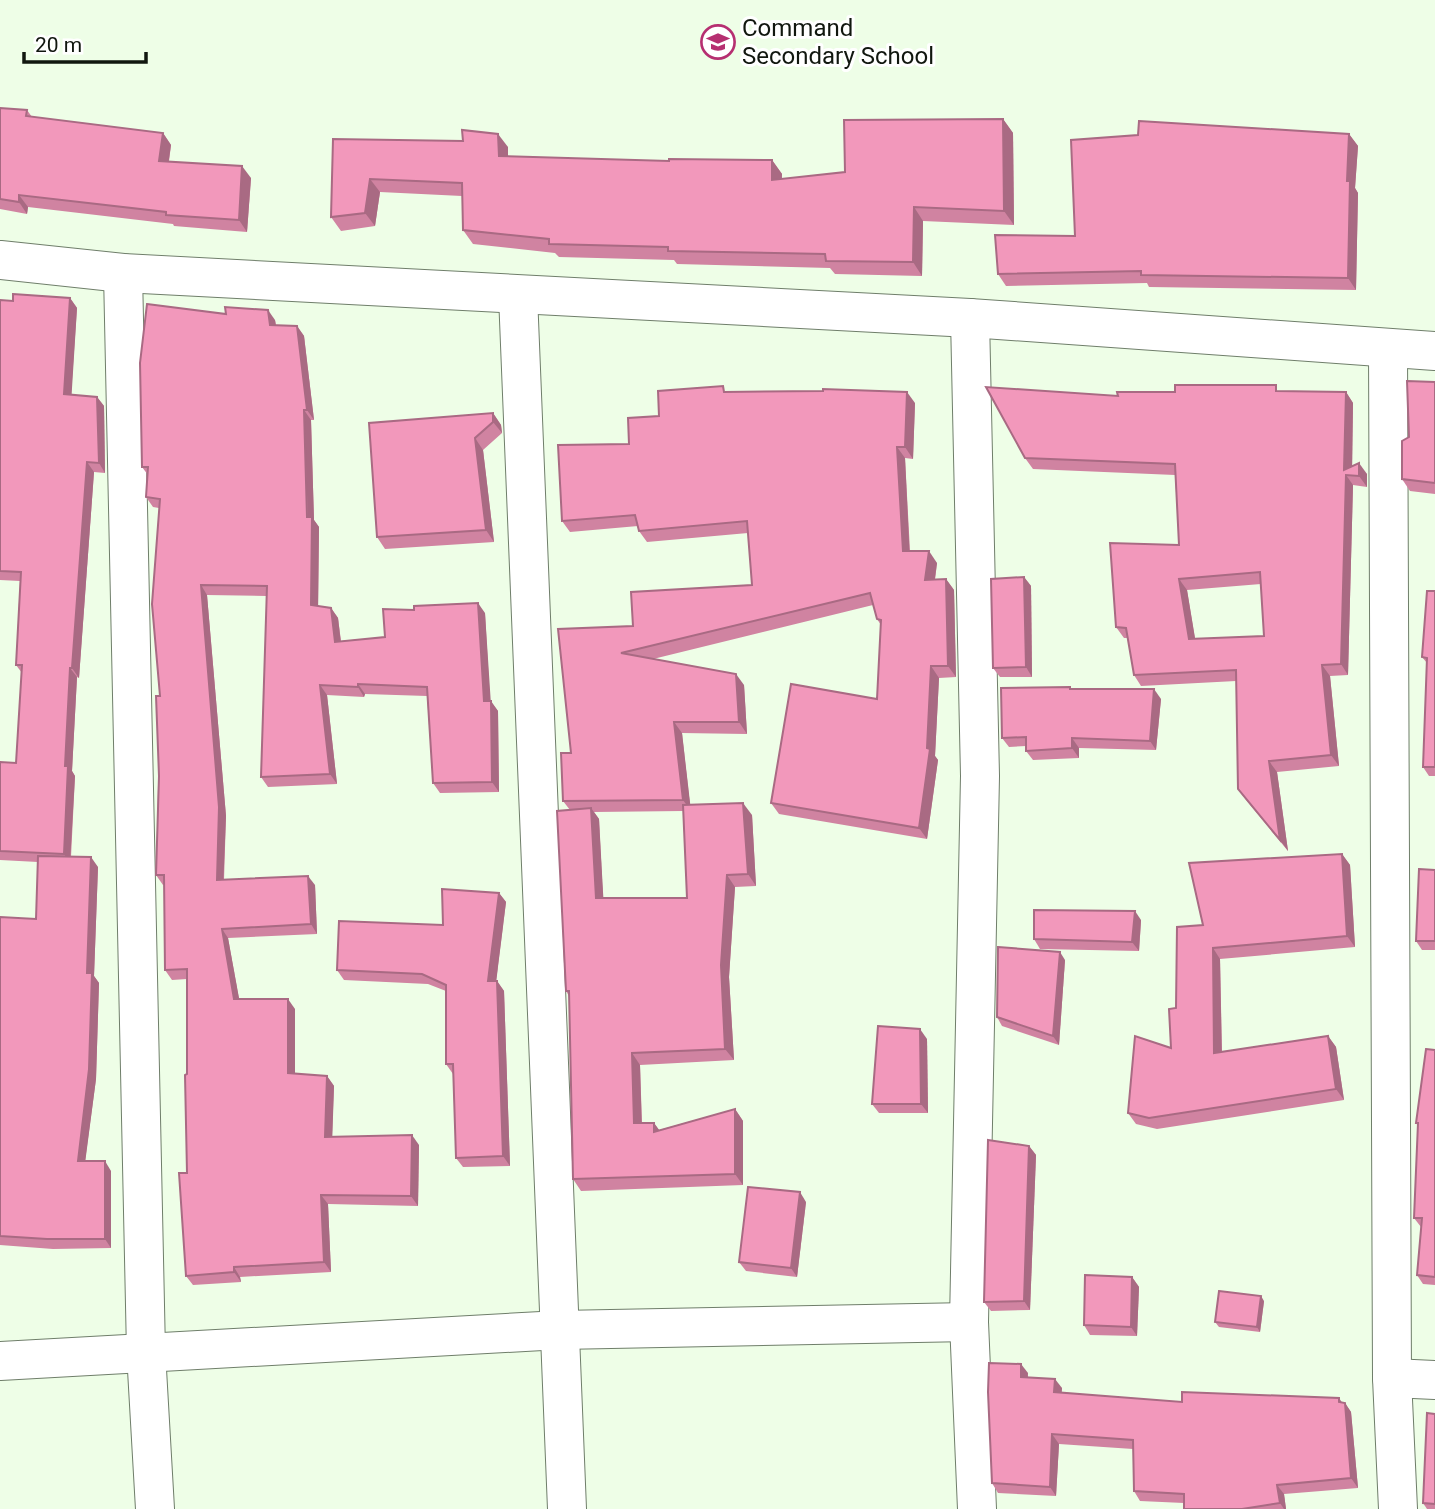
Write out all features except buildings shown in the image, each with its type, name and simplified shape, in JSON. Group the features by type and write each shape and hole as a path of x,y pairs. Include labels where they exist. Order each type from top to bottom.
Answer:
{"street":[{"path":"0,260 123,273 971,318 1435,351"},
{"path":"123,273 146,1352 155,1509"},
{"path":"518,295 567,1509"},
{"path":"971,318 980,776 969,1322 977,1509"},
{"path":"1388,349 1392,1378 1398,1509"},
{"path":"0,1361 560,1330 969,1322"},
{"path":"1392,1378 1435,1380"}],"place":[{"name":"Command Secondary School","path":"718,42"}]}
